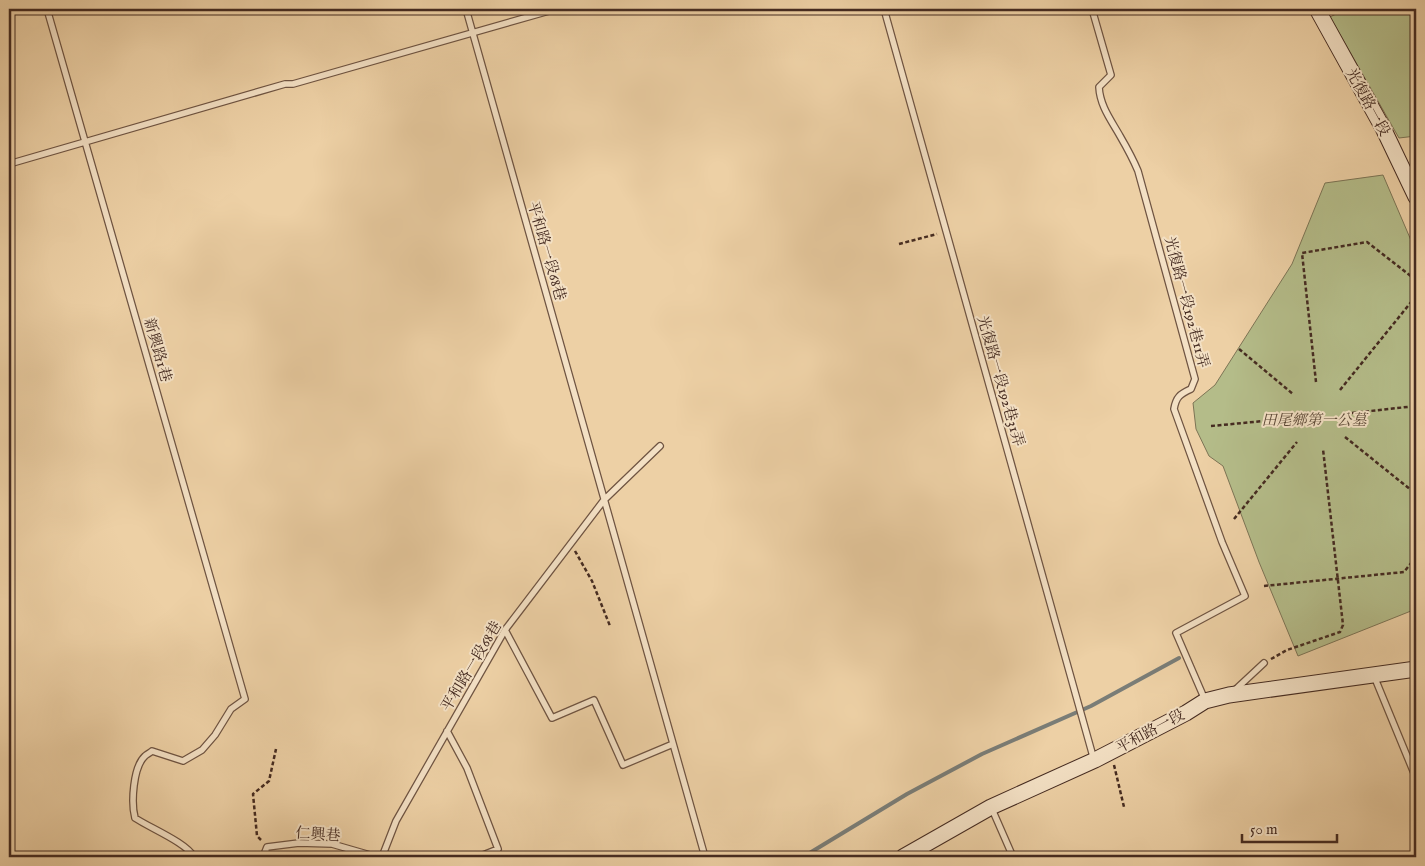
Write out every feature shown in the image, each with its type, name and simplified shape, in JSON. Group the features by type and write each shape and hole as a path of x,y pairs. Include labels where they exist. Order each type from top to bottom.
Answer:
{"street":[{"name":"光復路一段","path":"1317,9 1384,130 1416,197"},
{"name":"平和路一段","path":"903,857 991,807 1094,760 1186,713 1205,701 1229,695 1416,668"}],"lane":[{"name":"新興路1巷","path":"47,9 245,699 231,710 215,735 202,750 183,761 152,751 144,757 137,772 132,808 135,818 178,842 192,852 194,857"},
{"name":"平和路一段68巷","path":"466,9 705,857"},
{"path":"9,164 285,84 293,84 556,9"},
{"name":"光復路一段192巷31弄","path":"884,9 1094,760"},
{"name":"光復路一段192巷11弄","path":"1092,9 1110,75 1099,87 1099,95 1107,116 1138,171 1195,379 1192,389 1178,395 1174,409 1222,542 1245,596 1176,633 1205,701"},
{"path":"604,500 660,446"},
{"name":"平和路一段68巷","path":"382,857 396,821 505,630 604,500"},
{"path":"505,630 552,718 594,700 623,765 673,744"},
{"path":"1229,695 1264,663"},
{"path":"1373,674 1416,778"},
{"path":"447,731 467,768 498,849 478,857"},
{"path":"991,807 1013,857"},
{"name":"仁興巷","path":"267,847 299,843 332,844 377,857"},
{"path":"263,857 267,847"}],"path":[{"path":"899,244 946,231"},
{"path":"1316,382 1302,253 1367,242 1416,280"},
{"path":"1340,390 1416,296"},
{"path":"1239,349 1293,394"},
{"path":"1352,413 1416,406"},
{"path":"1211,426 1285,419"},
{"path":"1345,437 1416,494"},
{"path":"1234,519 1297,442"},
{"path":"1264,663 1287,650 1340,632 1343,625 1323,450"},
{"path":"571,545 592,581 610,626"},
{"path":"1264,586 1404,572 1416,558"},
{"path":"267,847 257,836 253,794 270,781 276,749"},
{"path":"1110,752 1124,807"}],"green space":[{"path":"1346,9 1416,9 1416,136 1399,138 1330,17"},
{"name":"田尾鄉第一公墓","path":"1383,175 1416,252 1416,609 1298,656 1259,562 1223,466 1209,456 1196,429 1193,403 1215,385 1292,264 1325,183"}],"waterway":[{"path":"803,857 907,794 982,754 1091,706 1179,658"}]}
